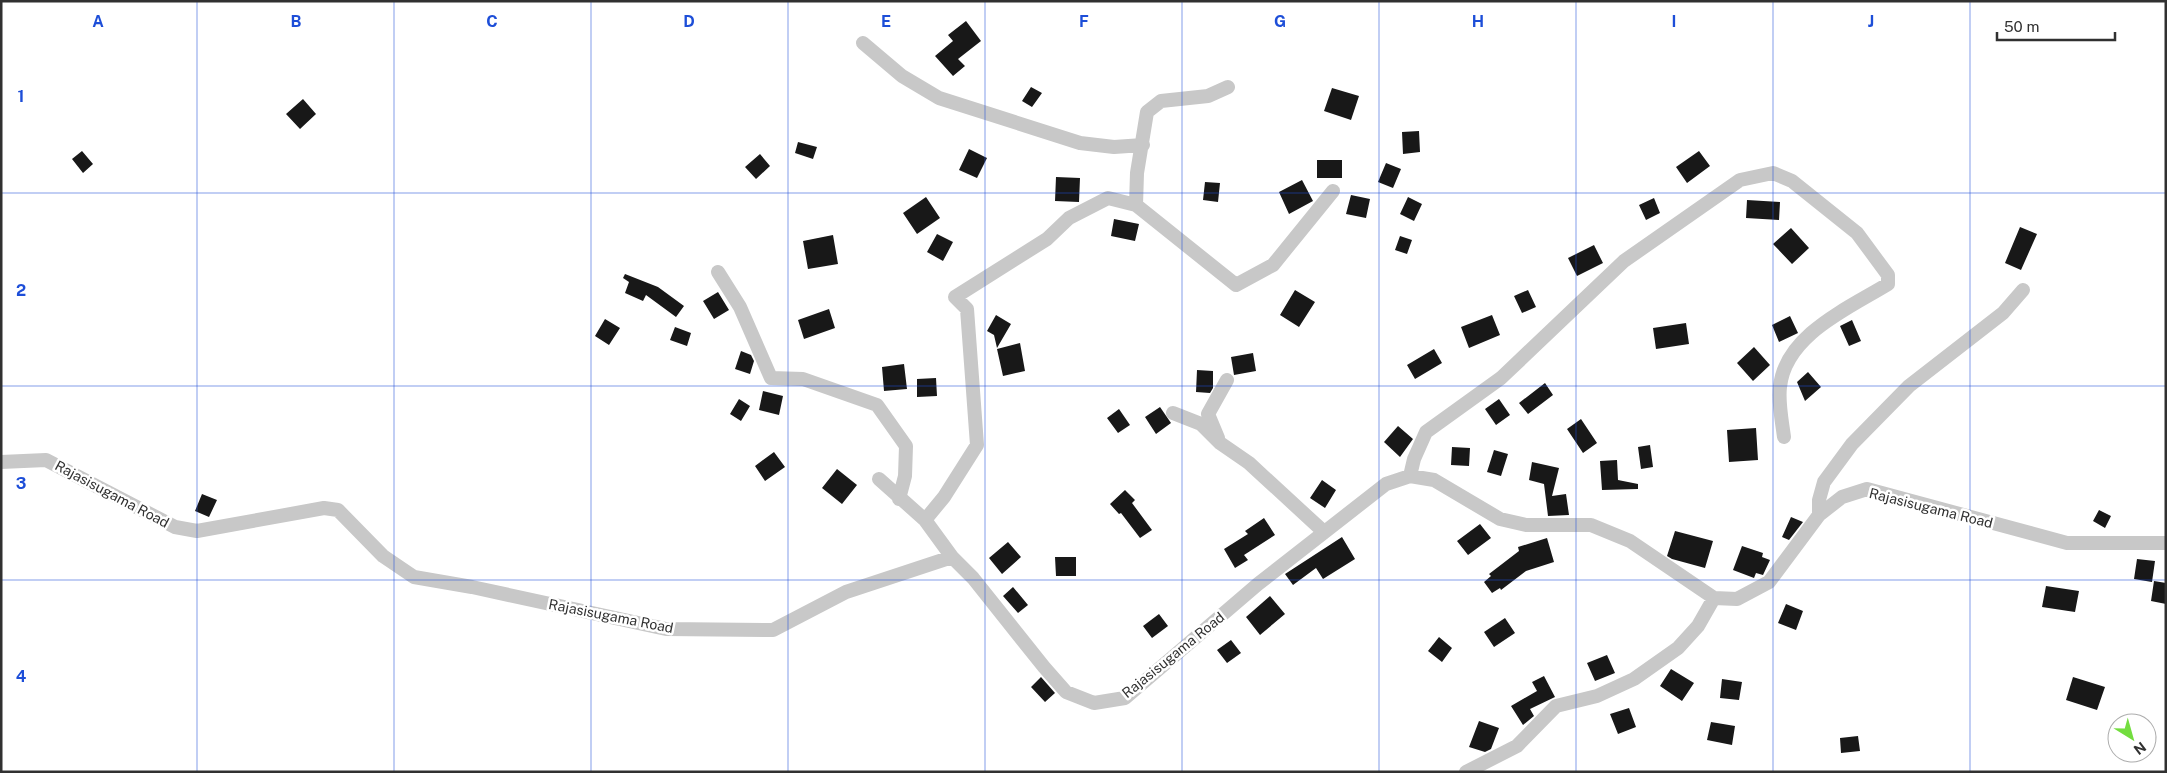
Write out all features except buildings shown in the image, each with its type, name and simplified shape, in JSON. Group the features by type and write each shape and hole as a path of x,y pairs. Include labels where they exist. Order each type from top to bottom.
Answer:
{"street":[{"path":"863,43 902,76 939,98 1080,143 1114,148 1143,145"},
{"path":"1136,205 1137,173 1147,112 1161,101 1208,96 1228,87"},
{"path":"1410,476 1414,458 1426,432 1501,378 1624,261 1740,180 1773,173 1792,180 1857,233 1888,275 1888,284 1810,331 1788,358 1780,386 1784,437"},
{"path":"925,520 944,497 977,445 967,309 955,297 1047,239 1069,218 1108,198 1136,205 1236,285 1273,264 1333,191"},
{"path":"718,272 740,307 771,378 803,379 877,405 906,446 905,476 899,499"},
{"path":"1819,515 1819,500 1824,482 1852,444 1909,386 2003,313 2023,290"},
{"path":"1220,444 1208,414 1227,380"},
{"path":"1174,413 1201,424 1220,444 1249,463 1324,532"},
{"name":"Rajasisugama Road","path":"1,462 46,460 176,527 197,531 324,508 338,510 383,556 414,577 472,587 666,629 774,630 846,592 952,557 973,578 1066,692 1094,703 1125,698 1258,584 1324,532 1386,484 1410,476 1434,480 1500,519 1526,524 1591,525 1630,541 1714,598 1737,599 1769,582 1819,515 1842,497 1868,489 2067,543 2166,543"},
{"path":"879,479 899,499 925,520 952,557"},
{"path":"1466,772 1517,746 1556,706 1597,696 1634,679 1671,654 1698,626 1714,598"}]}
